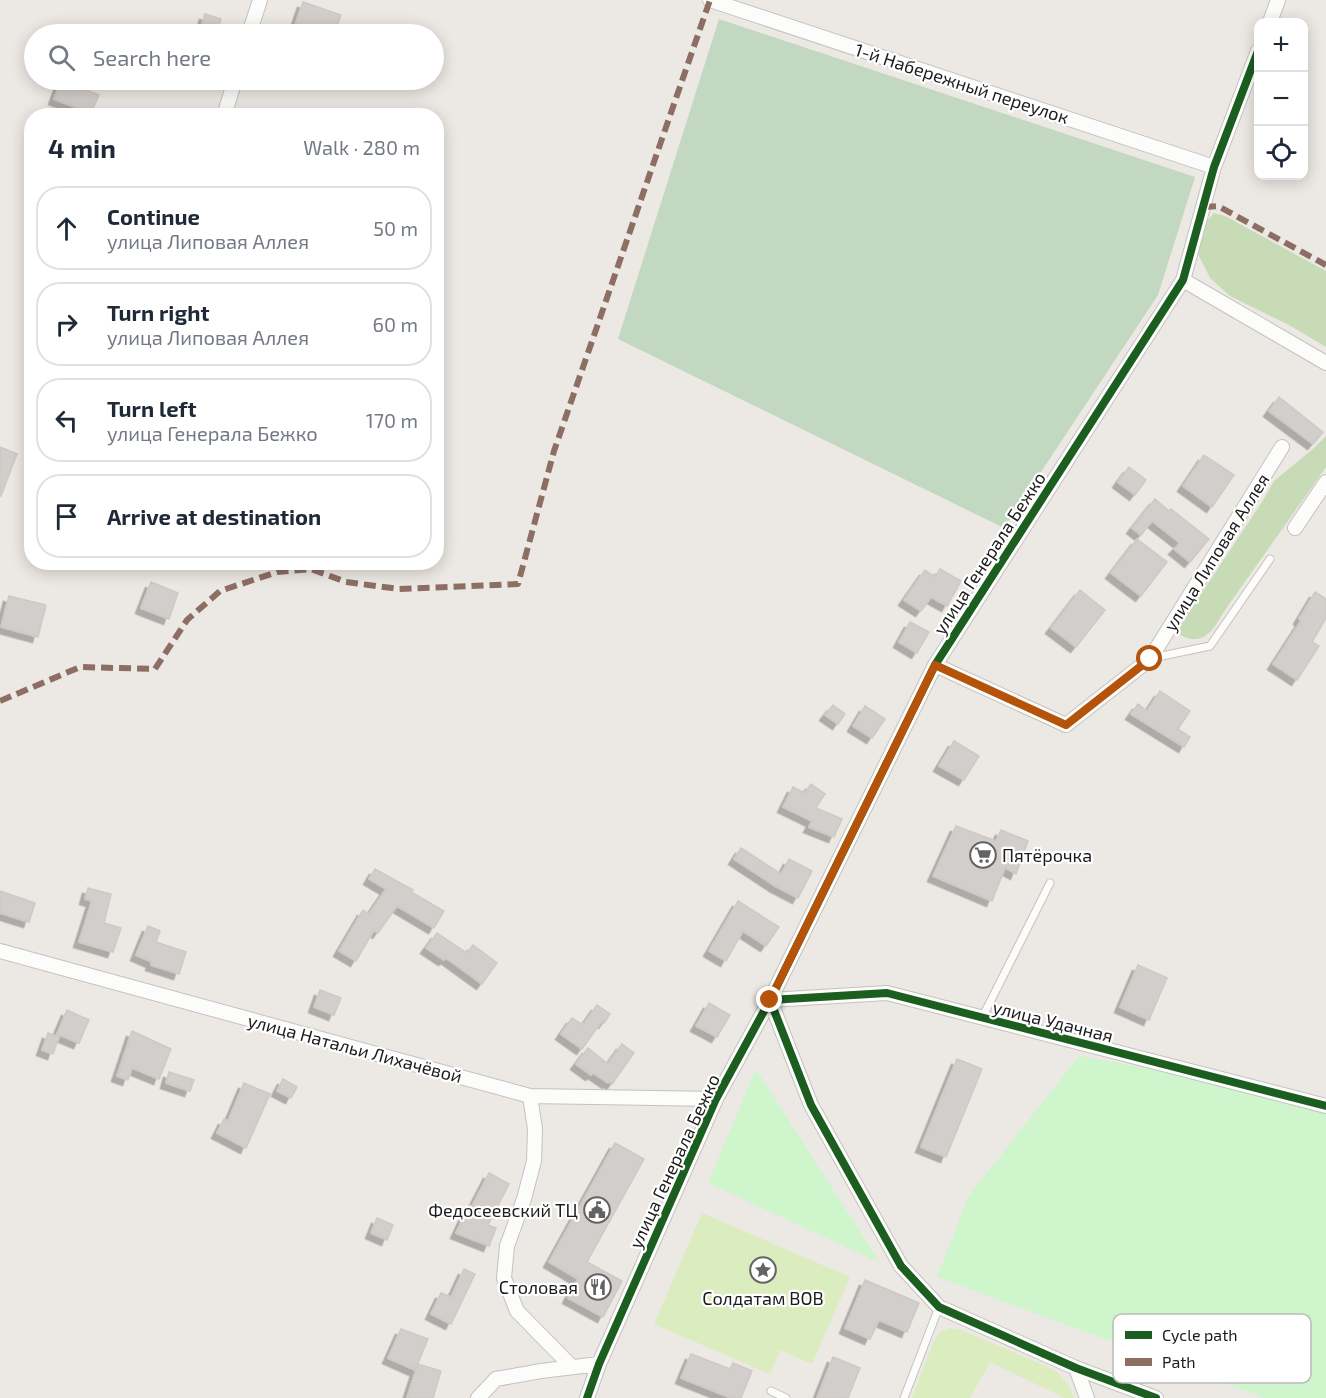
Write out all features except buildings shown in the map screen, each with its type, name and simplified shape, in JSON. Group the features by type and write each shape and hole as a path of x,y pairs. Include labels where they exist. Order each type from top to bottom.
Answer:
{"street":[{"path":"252,24 260,0"},
{"name":"1-й Набережный переулок","path":"710,0 1214,166"},
{"path":"1271,18 1278,0"},
{"name":"улица Генерала Бежко","path":"587,1398 599,1364 716,1099 770,1000 935,665 1183,280 1214,166 1254,61"},
{"path":"226,108 232,90"},
{"path":"1183,280 1326,363"},
{"name":"улица Липовая Аллея","path":"935,665 1066,725 1150,659 1282,447"},
{"path":"1295,528 1326,482"},
{"name":"улица Натальи Лихачёвой","path":"0,951 530,1096 716,1099"},
{"name":"улица Удачная","path":"770,1000 887,993 1326,1106"},
{"path":"770,1000 811,1105 901,1266 939,1307 1076,1368 1113,1382"},
{"path":"530,1096 535,1129 534,1161 507,1246 504,1278 517,1311 572,1367"},
{"path":"478,1398 496,1379 599,1364"},
{"path":"1076,1368 1087,1398"},
{"path":"1116,1383 1156,1398"}],"lane":[{"path":"1150,659 1210,646 1270,559"},
{"path":"982,1018 1050,883"},
{"path":"904,1398 939,1307"},
{"path":"771,1391 786,1398"}],"green space":[{"path":"719,19 1195,177 1158,295 1004,528 618,339"},
{"path":"1214,213 1225,216 1326,271 1326,347 1289,325 1230,296 1210,278 1198,254 1206,222"},
{"path":"1326,436 1326,467 1215,627 1199,639 1177,633 1274,481"},
{"path":"1079,1056 1326,1100 1326,1398 1265,1398 1224,1383 1311,1383 1311,1314 1113,1314 1113,1342 937,1277 968,1197"},
{"path":"756,1069 880,1263 708,1183"},
{"path":"702,1213 850,1277 812,1364 780,1350 770,1374 654,1324"},
{"path":"949,1328 961,1330 1055,1370 1068,1384 1074,1398 1065,1398 990,1362 970,1398 912,1398 933,1343 940,1332"}],"marked path":[{"path":"314,570 346,582 399,589 518,584 554,451 710,0"},
{"path":"1204,207 1218,206 1326,265"},
{"path":"0,701 80,667 155,669 187,620 220,591 277,572 300,570"}],"cycle path":[{"path":"587,1398 599,1364 716,1099 770,1000 935,665 1183,280 1214,167 1254,62"},
{"path":"1113,1382 1076,1368 939,1307 901,1266 811,1105 770,1000 887,993 1326,1106"},
{"path":"1116,1383 1156,1398"}],"place":[{"name":"Пятёрочка","path":"983,855"},
{"name":"Федосеевский ТЦ","path":"597,1210"},
{"name":"Солдатам ВОВ","path":"763,1270"},
{"name":"Столовая","path":"598,1287"}],"route":[{"path":"770,1000 935,665 1066,725 1150,659"}]}
